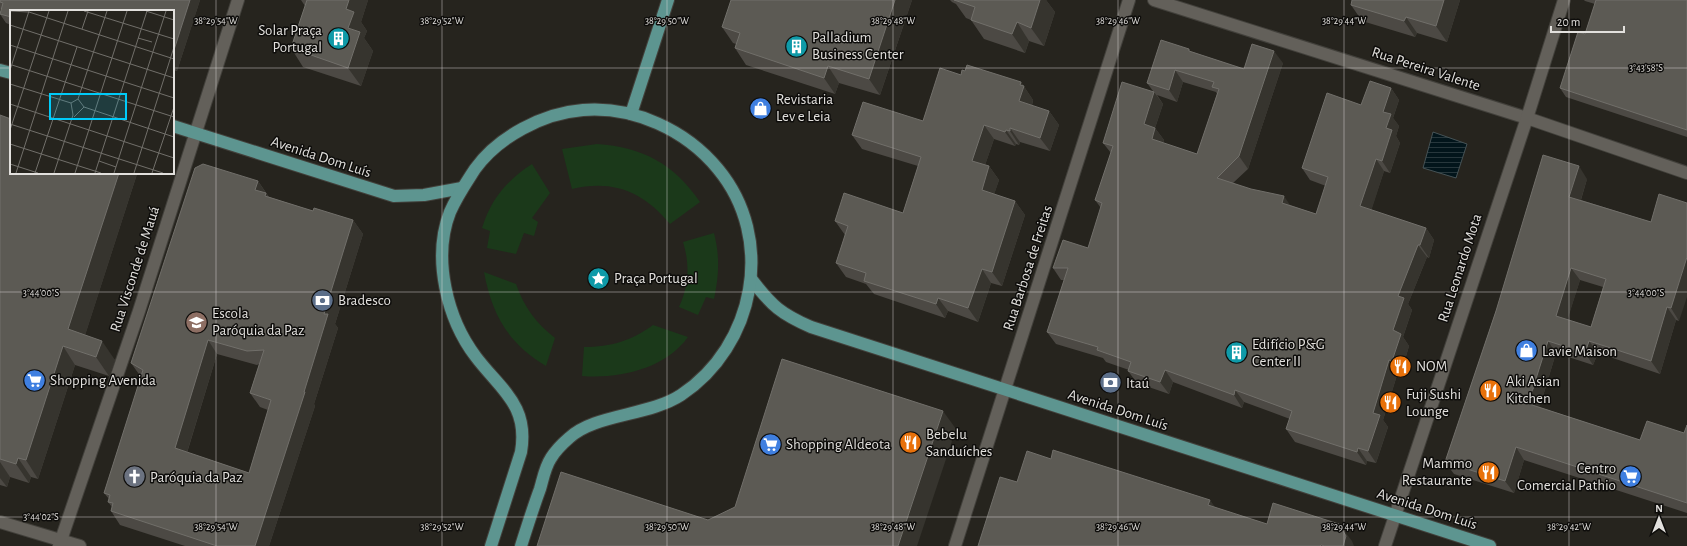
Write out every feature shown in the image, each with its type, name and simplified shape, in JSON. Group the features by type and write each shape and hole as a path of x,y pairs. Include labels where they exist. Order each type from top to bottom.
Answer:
{"main road":[{"path":"631,114 668,0"},
{"path":"0,70 10,73"},
{"path":"491,546 520,452 523,438 522,421 509,396 475,356 457,325 448,299 443,272 444,237 450,214 462,188 480,163 500,145 536,122 553,116 583,110 610,110 631,114 668,128 708,157 721,172 732,189 744,214 751,240 752,280 748,299 732,340 706,374 680,396 645,411 593,424 572,434 559,447 549,460 521,546"},
{"name":"Avenida Dom Luís","path":"174,126 394,196 424,195 462,188"},
{"name":"Avenida Dom Luís","path":"752,280 767,300 788,317 800,322 1490,546"}],"street":[{"name":"Rua Visconde de Mauá","path":"60,543 139,311 238,0"},
{"name":"Rua Barbosa de Freitas","path":"955,546 1006,390 1129,0"},
{"name":"Rua Pereira Valente","path":"1154,0 1527,118 1687,173"},
{"name":"Rua Leonardo Mota","path":"1385,546 1527,118 1564,0"},
{"path":"0,522 60,543 80,546"}],"green space":[{"path":"597,144 629,149 656,160 679,177 700,202 670,224 649,204 638,196 627,191 614,187 601,186 587,186 572,189 562,149"},
{"path":"532,164 550,193 532,218 538,222 534,236 524,233 516,254 487,248 490,231 482,228 490,208 507,184"},
{"path":"714,233 718,258 716,291 714,299 706,297 698,315 679,307 687,283 687,259 683,242"},
{"path":"484,272 516,284 531,314 555,338 546,366 521,348 504,326 497,315 492,302"},
{"path":"653,325 688,337 667,357 640,370 611,376 582,376 584,347 603,346 620,342 645,331"}],"shaded area":[{"path":"1433,132 1467,144 1456,178 1423,168"}],"building":[{"path":"0,0 190,0 174,50 174,10 10,10 10,17 0,14 3,3 0,2"},
{"path":"307,0 349,0 346,9 354,12 348,28 360,32 348,68 291,48"},
{"name":"Palladium Business Center","path":"731,0 895,0 869,79 828,66 824,78 735,48 740,33 722,27"},
{"path":"954,0 1040,0 1031,28 1017,22 1012,34 971,20 975,7"},
{"path":"1352,0 1444,0 1436,26 1406,17 1404,21 1351,5"},
{"path":"1596,0 1687,0 1687,130 1560,88 1578,32 1585,34"},
{"path":"1161,40 1244,69 1252,44 1274,51 1239,156 1217,178 1251,189 1284,196 1282,203 1316,214 1328,177 1302,168 1327,93 1361,105 1370,81 1391,88 1383,112 1391,114 1386,128 1392,130 1382,161 1376,159 1360,206 1426,228 1398,296 1404,298 1393,330 1401,334 1392,361 1389,360 1373,413 1380,415 1368,451 1358,448 1357,452 1286,429 1292,411 1235,390 1234,395 1165,370 1160,382 1128,371 1131,362 1097,350 1098,347 1047,332 1068,268 1053,268 1063,240 1088,248 1102,203 1095,200 1113,146 1103,143 1122,82 1154,92 1144,124 1155,128 1152,139 1197,154 1219,89 1212,87 1214,82 1175,70 1169,90 1147,83"},
{"path":"967,65 1021,82 1020,85 1024,86 1019,101 1049,111 1040,138 1010,128 1010,131 1006,130 1005,132 984,125 972,161 989,166 982,190 1015,201 992,272 982,269 968,308 938,298 936,304 864,281 866,273 836,263 848,226 835,221 844,193 903,213 921,157 852,135 863,102 923,121 940,68 961,75 962,70 965,71"},
{"name":"Shopping Avenida","path":"0,115 10,119 10,174 119,174 68,329 102,341 96,357 63,346 26,460 18,458 16,464 0,459"},
{"path":"1543,155 1579,166 1569,197 1651,222 1659,194 1687,203 1687,257 1671,308 1667,307 1651,361 1589,341 1585,353 1548,341 1535,385 1526,403 1640,440 1647,421 1684,433 1687,425 1687,503 1516,447 1505,481 1445,462 1496,311","holes":["1571,268 1606,279 1591,327 1556,316"]},
{"path":"203,164 258,181 255,190 266,193 265,196 313,211 314,208 353,220 324,314 328,314 305,392 255,546 217,546 111,511 113,503 108,502 110,495 104,493 143,370 131,363 195,168","holes":["208,340 247,351 264,350 250,393 271,400 249,473 175,448"]},
{"name":"Shopping Aldeota","path":"782,359 943,411 898,546 537,546 561,472 708,520 735,507"},
{"path":"1053,450 1210,500 1208,505 1267,524 1273,503 1339,524 1346,536 1343,546 978,546 1000,477 1017,482 1027,451 1051,459"}],"place":[{"name":"Solar Praça Portugal","path":"338,39"},
{"name":"Palladium Business Center","path":"797,46"},
{"name":"Revistaria Lev e Leia","path":"760,108"},
{"name":"Praça Portugal","path":"598,278"},
{"name":"Bradesco","path":"322,300"},
{"name":"Escola Paróquia da Paz","path":"196,322"},
{"name":"Lavie Maison","path":"1526,351"},
{"name":"Edifício P&G Center II","path":"1237,353"},
{"name":"NOM","path":"1401,366"},
{"name":"Shopping Avenida","path":"35,380"},
{"name":"Itaú","path":"1111,383"},
{"name":"Aki Asian Kitchen","path":"1491,390"},
{"name":"Fuji Sushi Lounge","path":"1391,403"},
{"name":"Bebelu Sanduíches","path":"911,443"},
{"name":"Shopping Aldeota","path":"771,444"},
{"name":"Mammo Restaurante","path":"1488,472"},
{"name":"Paróquia da Paz","path":"135,477"},
{"name":"Centro Comercial Pathio","path":"1631,477"}]}
